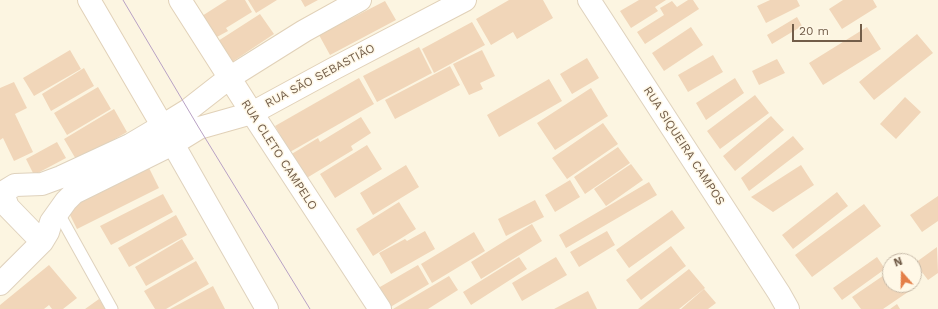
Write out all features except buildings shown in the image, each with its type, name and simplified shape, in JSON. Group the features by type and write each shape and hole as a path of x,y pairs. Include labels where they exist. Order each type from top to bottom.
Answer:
{"street":[{"path":"89,0 267,309"},
{"name":"RUA CLETO CAMPELO","path":"180,0 229,78 380,309"},
{"name":"RUA SÃO SEBASTIÃO","path":"0,284 42,242 48,232 51,222 74,193 167,135 188,110 229,78 304,31 360,0"},
{"name":"RUA SÃO SEBASTIÃO","path":"42,242 8,207 4,196 4,191 15,185 42,184 54,180 130,145 252,113 465,0"},
{"name":"RUA SIQUEIRA CAMPOS","path":"589,0 784,301 796,309"},
{"path":"54,180 63,185 67,193 62,207"}],"lane":[{"path":"62,207 112,309"}],"tram line":[{"path":"123,0 199,128 310,309"}]}
